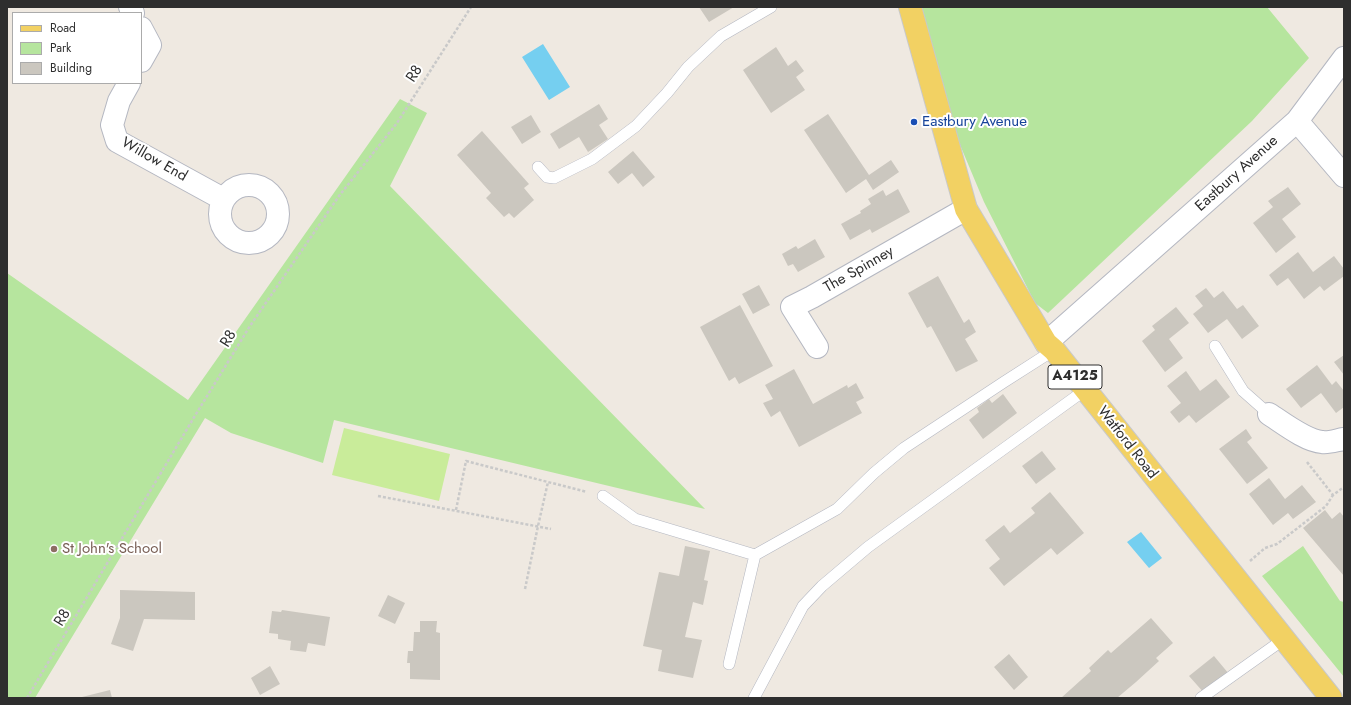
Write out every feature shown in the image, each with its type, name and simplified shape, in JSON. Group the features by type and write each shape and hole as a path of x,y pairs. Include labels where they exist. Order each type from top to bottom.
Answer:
{"main road":[{"name":"Watford Road","path":"910,7 966,209 1050,347 1331,698"}],"street":[{"name":"Eastbury Avenue","path":"1050,347 1297,121 1344,58"},
{"name":"Willow End","path":"128,84 119,101 112,125 117,140 223,199"},
{"path":"1297,121 1344,176"},
{"name":"The Spinney","path":"817,347 792,307 966,209"},
{"path":"1269,414 1298,433 1314,440 1322,442 1344,439"}],"lane":[{"path":"538,167 547,177 554,178 592,159 636,126 667,93 688,67 721,36 771,7"},
{"path":"1215,346 1243,391 1269,414"},
{"path":"603,496 635,519 755,555 837,510 874,473 904,448 998,386 1050,347"},
{"path":"754,698 803,606 822,586 868,547 1085,390"},
{"path":"729,664 755,555"},
{"path":"1201,698 1284,639"}],"path":[{"name":"R8","path":"28,698 193,419 250,326 339,196 397,123 471,7"},
{"path":"1314,440 1302,456 1333,495"},
{"path":"456,510 466,461 603,496"},
{"path":"526,589 548,482"},
{"path":"1232,575 1265,548 1277,544 1326,506 1333,495 1344,487"},
{"path":"378,496 551,529"}],"green space":[{"path":"913,7 1267,7 1309,58 1252,121 1048,313 1035,303 984,202 929,71"},
{"path":"400,99 427,113 390,186 705,509 334,420 323,463 231,433 205,418 35,698 7,698 7,273 188,400"},
{"path":"344,428 450,454 439,501 332,475"},
{"path":"1303,546 1340,601 1344,602 1344,677 1262,576"}],"water":[{"path":"543,44 570,87 549,100 522,57"},
{"path":"1141,532 1162,558 1149,568 1127,542"}],"building":[{"path":"699,7 734,7 709,22"},
{"path":"776,47 788,66 796,60 804,71 796,77 805,90 771,113 743,70"},
{"path":"599,104 608,119 599,125 608,139 588,152 579,137 559,149 550,134"},
{"path":"828,114 869,175 891,160 899,172 873,190 866,179 846,193 804,130"},
{"path":"531,115 541,132 522,144 511,127"},
{"path":"482,131 529,184 524,188 534,200 514,218 509,213 504,217 486,198 491,193 457,155"},
{"path":"633,151 655,177 643,187 632,173 618,184 608,172"},
{"path":"1288,187 1301,204 1282,219 1296,237 1276,253 1253,223 1273,207 1268,201"},
{"path":"898,189 910,212 872,233 870,229 850,240 841,224 861,213 860,211 871,204 868,199 883,190 886,196"},
{"path":"815,239 825,257 798,272 793,264 788,266 782,254 796,246 798,249"},
{"path":"1298,252 1313,272 1334,256 1344,269 1344,276 1324,291 1320,286 1304,299 1288,278 1277,286 1269,275"},
{"path":"938,276 964,323 969,319 976,332 965,339 978,361 956,372 931,326 927,328 908,293"},
{"path":"759,285 770,305 753,314 742,294"},
{"path":"1206,288 1214,298 1223,291 1237,309 1243,305 1259,326 1242,339 1227,319 1208,333 1193,314 1203,306 1195,296"},
{"path":"740,305 773,366 739,384 735,377 729,381 700,327"},
{"path":"1176,307 1189,323 1169,339 1183,358 1165,372 1142,341 1155,330 1152,326"},
{"path":"1344,355 1344,375 1334,362"},
{"path":"1317,365 1332,385 1336,381 1344,391 1344,407 1336,413 1321,393 1301,408 1286,389"},
{"path":"794,369 813,404 847,385 848,388 856,383 864,398 856,402 862,413 799,447 780,411 771,417 763,403 773,399 765,385"},
{"path":"1186,371 1200,391 1216,379 1230,397 1196,423 1189,415 1179,423 1170,412 1181,403 1167,386"},
{"path":"1003,394 1017,413 983,439 969,420 979,412 977,408 989,399 992,403"},
{"path":"1246,429 1252,438 1247,442 1268,468 1247,484 1219,449"},
{"path":"1042,451 1056,469 1036,484 1022,466"},
{"path":"1269,478 1285,499 1302,485 1316,502 1293,519 1288,513 1273,525 1249,494"},
{"path":"1050,492 1084,533 1057,555 1051,548 1004,586 989,568 1000,559 985,540 1004,525 1010,533 1035,513 1031,508"},
{"path":"1325,510 1332,519 1340,512 1344,517 1344,576 1303,528"},
{"path":"685,546 710,551 704,580 708,581 703,605 693,602 685,637 702,640 693,678 658,671 662,650 643,646 659,572 679,576"},
{"path":"120,590 195,592 195,620 144,619 133,651 111,644 120,618"},
{"path":"388,595 405,603 395,624 378,616"},
{"path":"282,610 330,617 325,646 308,643 306,652 290,650 291,641 278,639 278,634 269,633 272,611 281,612"},
{"path":"1151,618 1173,643 1156,658 1159,661 1136,682 1117,698 1061,698 1091,671 1089,668 1108,650 1111,653"},
{"path":"420,621 437,621 436,632 440,633 440,680 410,679 410,663 407,663 408,651 413,651 414,632 420,632"},
{"path":"1009,654 1028,677 1014,690 994,667"},
{"path":"1214,656 1229,674 1205,694 1189,676"},
{"path":"270,666 280,684 260,695 251,678"},
{"path":"110,690 112,698 82,698 82,697"}],"place":[{"name":"Eastbury Avenue","path":"914,122"},
{"name":"St John's School","path":"54,549"}]}
